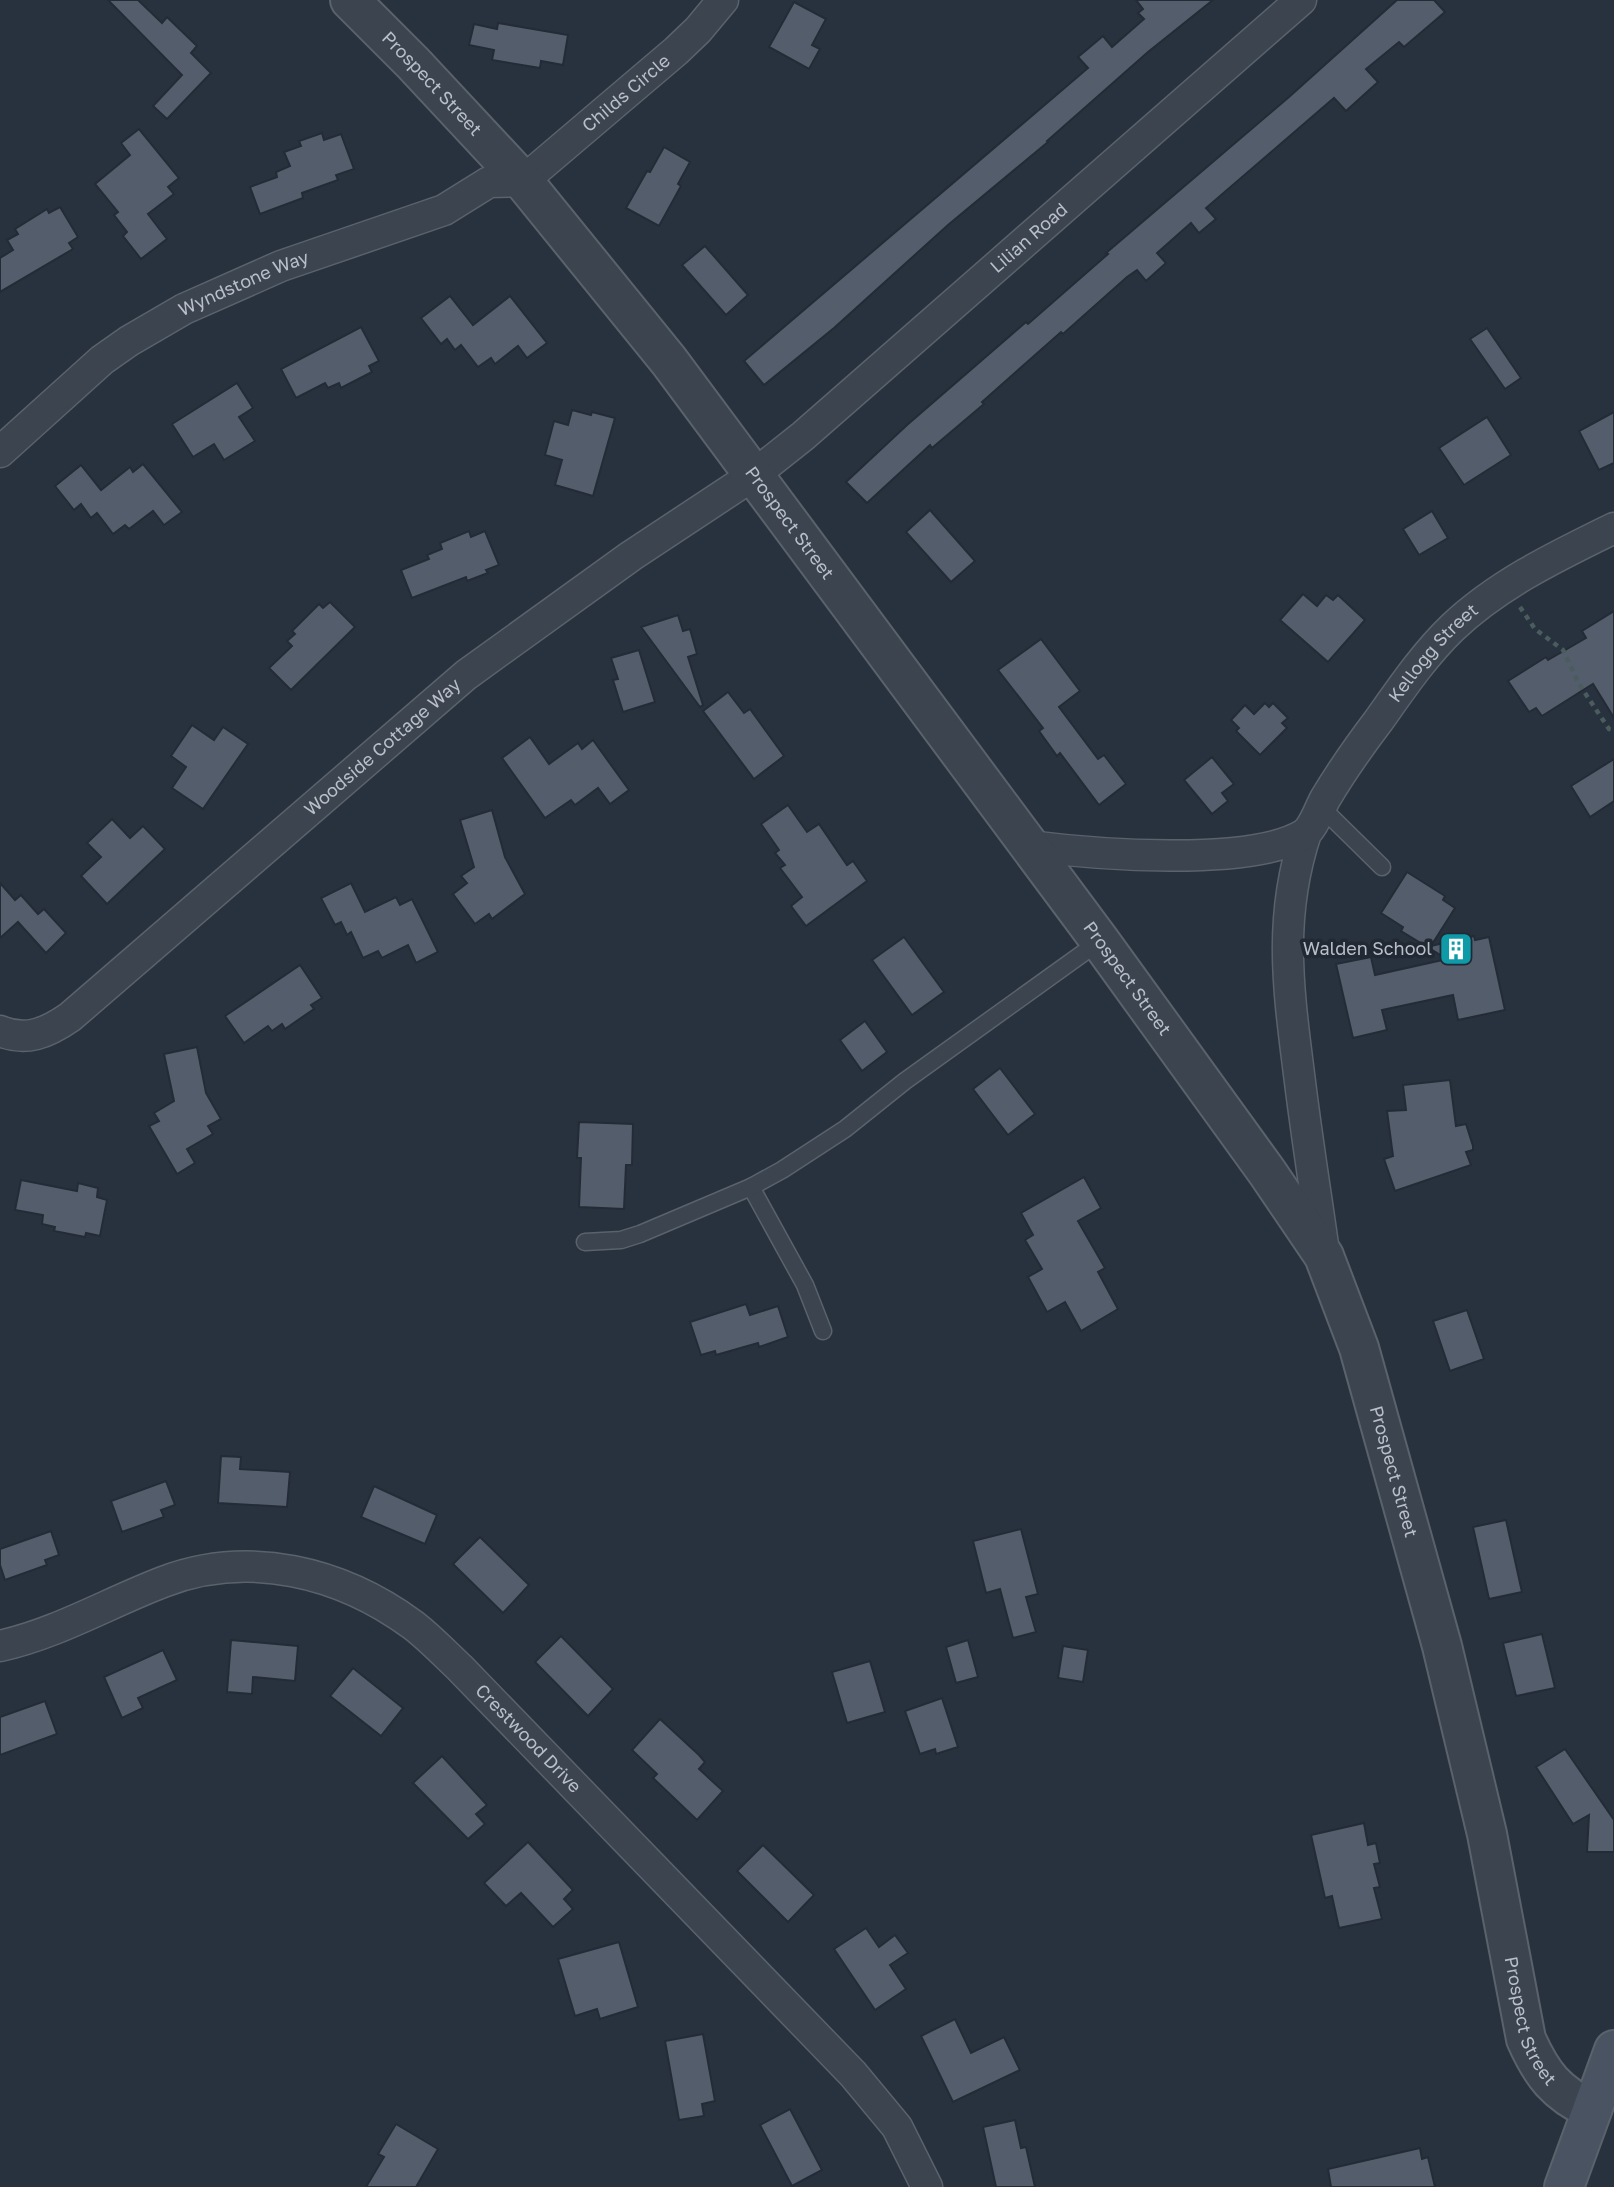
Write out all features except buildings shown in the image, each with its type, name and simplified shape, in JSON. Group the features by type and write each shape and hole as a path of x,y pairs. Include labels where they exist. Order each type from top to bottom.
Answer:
{"main road":[{"path":"1564,2187 1603,2114 1614,2050"}],"street":[{"name":"Prospect Street","path":"350,0 523,181 631,312 755,474 1100,941 1267,1172 1324,1256 1359,1348 1442,1646 1488,1834 1526,2039 1537,2063 1553,2084 1569,2099 1603,2114"},
{"name":"Childs Circle","path":"523,181 676,51 723,0"},
{"name":"Lilian Road","path":"755,474 803,436 1301,0"},
{"name":"Wyndstone Way","path":"0,452 102,360 184,309 281,266 444,210 489,182 523,181"},
{"name":"Woodside Cottage Way","path":"12,1034 55,1027 70,1017 466,675 621,563 755,474"},
{"name":"Kellogg Street","path":"1324,1256 1293,1034 1287,953 1291,897 1298,856 1306,833 1379,719 1450,630 1474,609 1537,567 1614,528"},
{"path":"1029,846 1106,853 1244,852 1272,847 1306,833"},
{"name":"Crestwood Drive","path":"0,1646 52,1631 167,1581 196,1572 225,1568 282,1568 311,1574 375,1602 414,1626 460,1668 853,2074 897,2127 927,2187"}],"lane":[{"path":"1321,807 1382,867"},
{"path":"585,1242 621,1240 640,1234 751,1187 816,1150 905,1081 1100,941"},
{"path":"751,1187 805,1285 823,1331"}],"path":[{"path":"1518,604 1535,629 1563,650 1579,684 1609,729 1614,730"}],"place":[{"name":"Walden School","path":"1456,949"}]}
